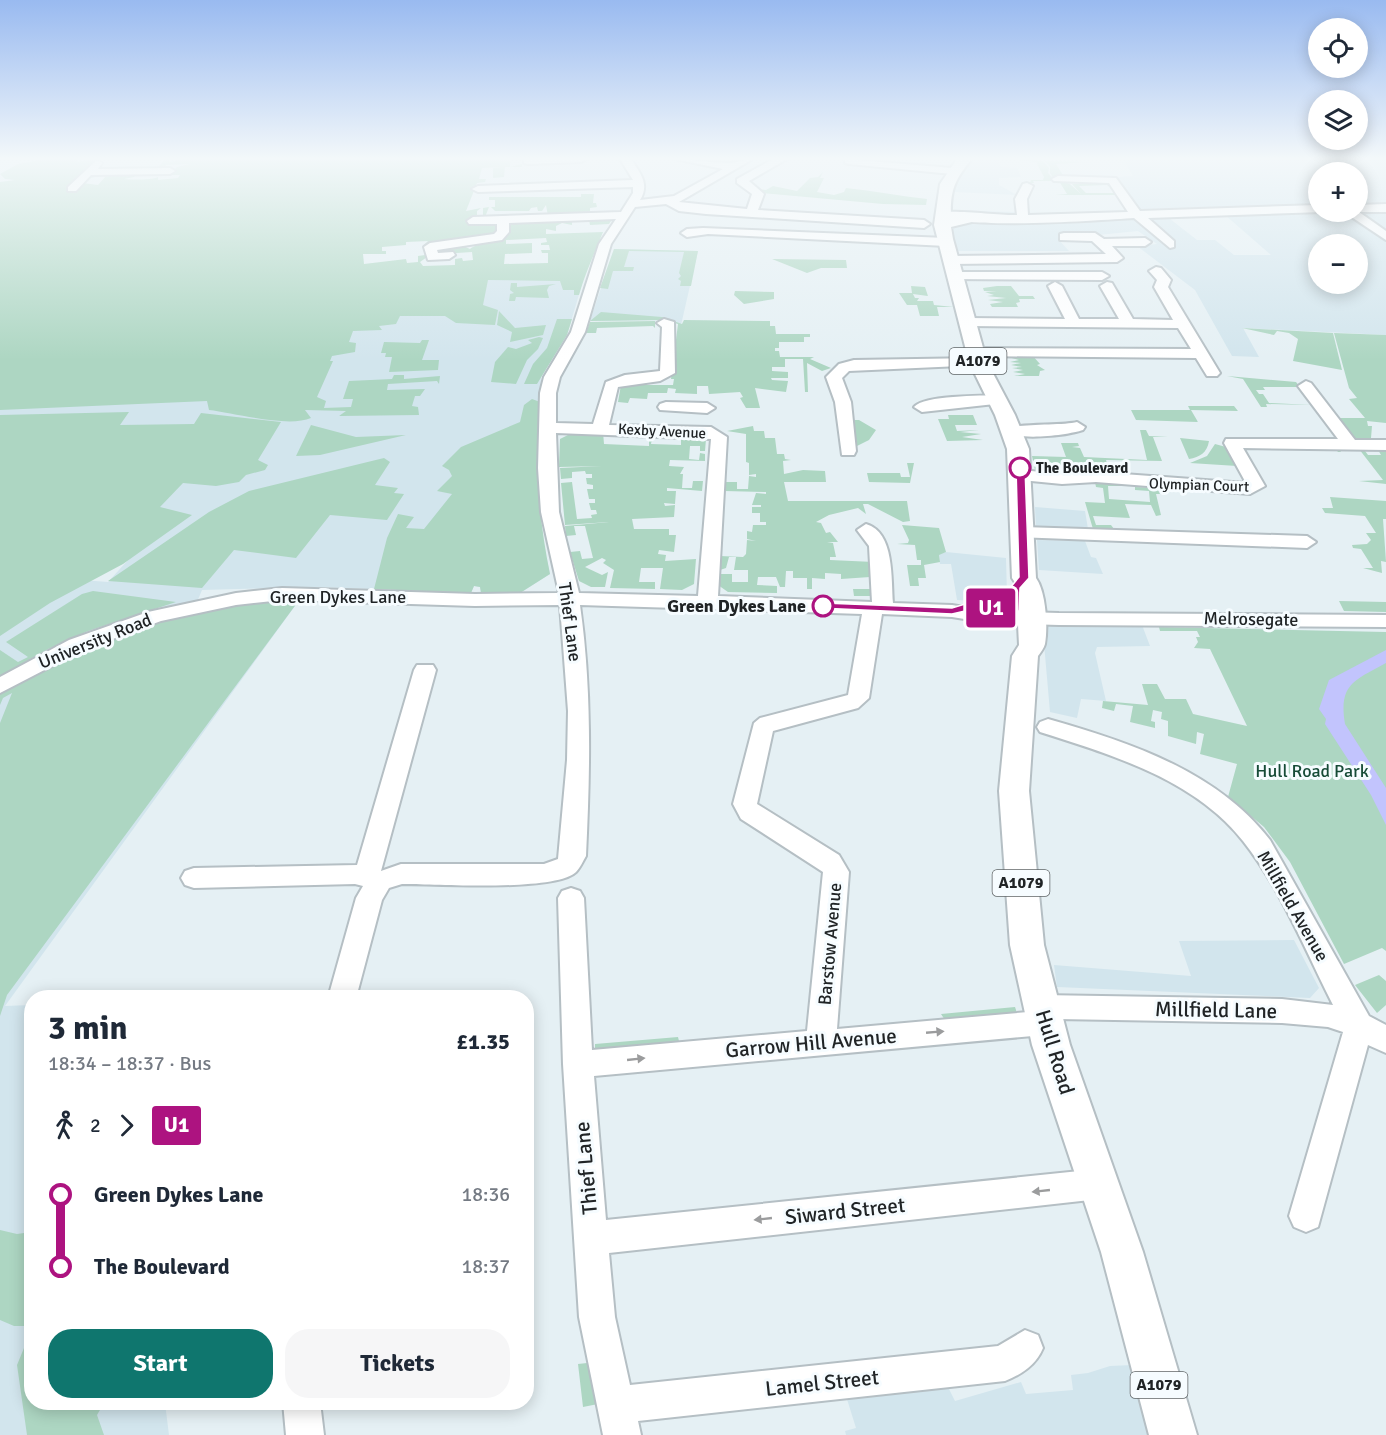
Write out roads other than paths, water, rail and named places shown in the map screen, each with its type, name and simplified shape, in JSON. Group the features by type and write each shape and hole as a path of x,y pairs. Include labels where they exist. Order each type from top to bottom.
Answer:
{"main road":[{"name":"A1079","path":"944,227 977,357 1012,430 1018,449 1021,475"},
{"name":"Hull Road","path":"1021,475 1024,578 1028,584 1018,649 1025,656 1014,791 1027,945 1042,1015 1122,1252 1173,1435"}],"street":[{"path":"449,255 433,257 430,247 498,237 503,232 503,226"},
{"name":"Thief Lane","path":"374,879 400,874 546,874 567,867 575,849 579,711 569,599 550,513 548,393 552,377 576,336 600,258 616,226"},
{"path":"702,226 700,232 944,227"},
{"path":"1150,226 1170,244"},
{"path":"1371,226 1386,236"},
{"path":"1064,237 1145,242"},
{"path":"953,268 1117,258 1098,240"},
{"path":"953,268 1105,281 1128,323"},
{"path":"1157,271 1164,280 1161,286 1212,373"},
{"path":"1055,286 1074,322"},
{"path":"968,322 1183,324"},
{"path":"600,428 611,385 626,378 660,377 668,373 669,325 664,323"},
{"path":"848,451 843,402 834,377 837,371 854,364 977,357 1202,354"},
{"path":"1306,386 1349,443"},
{"path":"922,407 961,401 998,400"},
{"path":"666,407 706,408"},
{"path":"685,431 686,407"},
{"path":"1012,430 1062,431 1077,427"},
{"name":"Kexby Avenue","path":"547,428 711,432 719,437 708,602"},
{"path":"1212,440 1232,443 1386,445"},
{"name":"Olympian Court","path":"1021,475 1255,489 1256,486 1232,443"},
{"path":"866,530 878,546 878,608"},
{"path":"1023,533 1307,542"},
{"name":"Green Dykes Lane","path":"193,606 236,599 311,593 476,600 569,599 708,602 952,611 984,616 1024,613"},
{"name":"University Road","path":"4,683 34,666 119,628 193,606"},
{"name":"Barstow Avenue","path":"821,1041 836,872 830,862 750,813 745,804 762,728 768,723 850,703 858,698 878,608"},
{"name":"Melrosegate","path":"1024,613 1116,617 1386,621"},
{"path":"344,990 374,879 424,670"},
{"name":"Millfield Avenue","path":"1048,727 1107,746 1159,767 1177,776 1230,812 1247,829 1273,864 1359,1025"},
{"path":"194,878 333,874 374,879"},
{"name":"Thief Lane","path":"571,898 578,1064 597,1317 618,1420"},
{"name":"Millfield Lane","path":"1042,1015 1282,1011 1328,1015 1359,1025 1386,1040"},
{"name":"Garrow Hill Avenue","path":"578,1064 821,1041 1042,1015"},
{"path":"1306,1216 1359,1025"},
{"name":"Siward Street","path":"592,1238 1099,1184"},
{"name":"Lamel Street","path":"618,1420 1005,1363 1025,1348"},
{"path":"302,1410 305,1435"}],"water":[{"path":"1386,650 1386,663 1358,679 1347,691 1344,710 1345,724 1386,788 1386,825 1371,795 1325,724 1326,719 1319,709 1329,680"}],"place":[{"name":"The Boulevard","path":"1020,468"},
{"name":"Green Dykes Lane","path":"823,606"}],"park label":[{"name":"Hull Road Park","path":"1312,771"}]}
